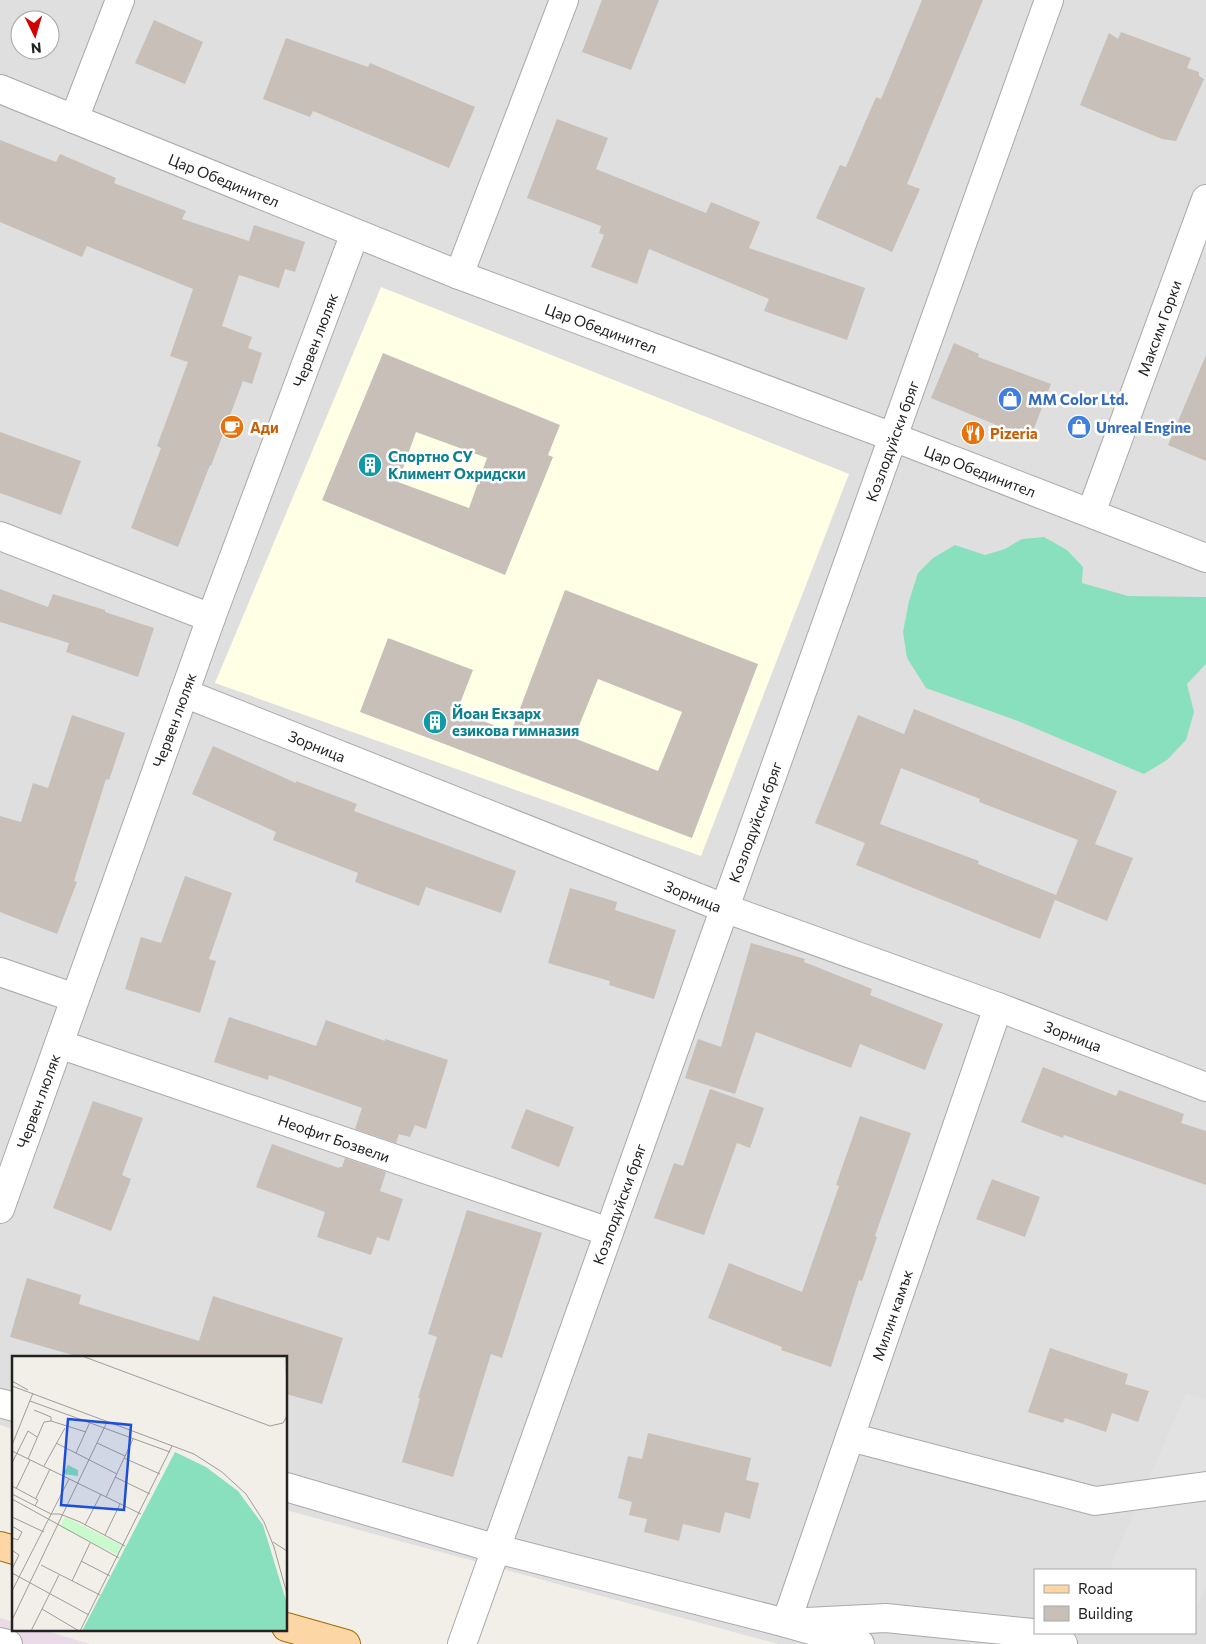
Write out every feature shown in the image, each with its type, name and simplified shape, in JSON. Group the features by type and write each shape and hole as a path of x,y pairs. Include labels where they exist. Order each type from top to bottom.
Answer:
{"main road":[{"path":"288,1628 346,1644"}],"street":[{"path":"74,118 120,0"},
{"path":"459,275 564,0"},
{"name":"Козлодуйски бряг","path":"462,1644 1049,0"},
{"name":"Цар Обединител","path":"0,89 459,275 893,437 1206,558"},
{"name":"Максим Горки","path":"1091,513 1206,199"},
{"name":"Червен люляк","path":"0,1209 211,618 355,233"},
{"path":"0,536 211,618"},
{"name":"Зорница","path":"184,693 724,908 998,1007 1206,1087"},
{"path":"0,972 75,998"},
{"name":"Милин камък","path":"786,1623 998,1007"},
{"name":"Неофит Бозвели","path":"58,1044 609,1232"},
{"path":"850,1437 1095,1501 1206,1486"},
{"path":"288,1488 497,1549 786,1623 860,1644"},
{"path":"786,1623 886,1618 1034,1633"},
{"path":"1042,1634 1063,1644"},
{"path":"0,1642 8,1644"}],"shaded area":[{"path":"0,0 1206,0 1206,1644 778,1644 288,1511 288,1356 12,1356 12,1429 0,1425"},
{"path":"381,287 849,474 701,856 215,683"},
{"path":"1186,1393 1206,1399 1206,1587 1196,1610 1196,1569 1109,1569"},
{"path":"0,1618 12,1621 12,1632 50,1632 90,1644 0,1644"}],"green space":[{"path":"1044,537 1067,550 1083,567 1082,583 1128,596 1206,597 1206,664 1187,684 1194,712 1186,740 1167,760 1144,774 1018,721 926,688 907,658 903,632 909,601 918,573 933,558 955,545 985,555 1005,549 1022,539"}],"building":[{"path":"602,0 659,0 631,70 582,52"},
{"path":"922,0 983,0 907,184 920,189 892,252 816,218 840,165 846,167 876,97 881,99"},
{"path":"154,20 203,42 185,84 135,63"},
{"path":"1121,32 1191,58 1187,68 1199,72 1199,76 1204,79 1176,141 1162,139 1080,105 1109,33 1118,39"},
{"path":"286,38 368,67 370,63 475,107 449,168 313,111 310,117 263,99"},
{"path":"557,119 608,138 596,169 706,213 711,202 760,222 749,248 865,288 847,340 764,311 769,299 649,249 637,284 591,267 604,235 599,233 601,226 527,198"},
{"path":"0,140 56,162 60,154 116,178 114,183 186,211 182,219 249,241 254,225 305,242 295,272 285,269 279,288 239,275 222,326 252,337 248,348 262,353 252,384 243,381 178,547 131,528 161,448 157,446 188,362 170,356 193,289 87,246 82,257 0,222"},
{"name":"MM Color Ltd.","path":"954,343 979,354 978,357 1051,384 1030,439 931,398"},
{"name":"Спортно СУ Климент Охридски","path":"383,353 560,425 548,455 553,457 505,575 322,500","holes":["416,432 487,458 469,508 398,482"]},
{"path":"1206,355 1206,461 1168,445"},
{"path":"0,432 81,461 61,515 0,493"},
{"path":"0,589 48,607 53,594 154,628 138,677 66,652 69,643 0,622"},
{"name":"Йоан Екзарх езикова гимназия","path":"565,590 758,664 692,838 360,712 388,638 473,670 457,711 511,732","holes":["598,679 682,712 658,771 574,738"]},
{"path":"914,709 1117,791 1095,844 1133,858 1107,921 1055,900 1040,939 856,865 865,843 815,823 858,715 904,734","holes":["901,768 980,799 979,802 1078,840 1056,895 978,864 979,861 880,824"]},
{"path":"72,715 125,733 109,780 106,779 74,881 77,882 57,934 0,912 0,816 21,822 33,783 48,788"},
{"path":"213,746 296,783 296,781 357,804 354,811 516,871 501,913 426,887 419,906 355,882 358,873 273,840 276,832 192,794"},
{"path":"185,876 232,893 209,959 216,961 200,1013 125,989 141,937 161,943"},
{"path":"570,888 617,902 615,910 676,930 654,999 609,985 610,981 548,963"},
{"path":"751,943 805,959 804,962 872,989 870,995 943,1024 925,1070 860,1044 851,1068 756,1032 735,1094 685,1078 698,1039 721,1047"},
{"path":"229,1017 316,1046 326,1020 385,1041 385,1039 448,1060 426,1129 415,1125 410,1137 399,1134 396,1143 355,1129 362,1108 269,1075 268,1080 214,1062"},
{"path":"1043,1067 1116,1096 1119,1090 1184,1114 1181,1123 1206,1131 1206,1185 1064,1135 1063,1138 1021,1122"},
{"path":"710,1089 764,1108 750,1148 737,1143 704,1235 654,1218 674,1163 683,1166"},
{"path":"93,1101 143,1118 122,1175 131,1179 111,1231 53,1208"},
{"path":"526,1109 574,1127 559,1167 511,1148"},
{"path":"860,1116 911,1133 875,1236 877,1237 862,1281 859,1280 831,1367 781,1350 782,1347 708,1318 729,1263 802,1292 839,1186 836,1185"},
{"path":"272,1144 339,1168 342,1167 345,1158 386,1172 380,1191 403,1199 389,1241 377,1237 371,1255 317,1237 325,1212 256,1187"},
{"path":"992,1179 1040,1197 1025,1237 976,1219"},
{"path":"467,1210 542,1233 502,1358 491,1354 453,1477 402,1462 420,1398 418,1398 437,1337 428,1334"},
{"path":"27,1278 81,1295 79,1304 199,1341 213,1296 343,1338 322,1404 288,1395 288,1356 76,1356 10,1337"},
{"path":"1050,1348 1128,1374 1125,1384 1149,1391 1138,1422 1112,1413 1106,1432 1065,1418 1063,1423 1028,1412"},
{"path":"648,1433 751,1458 746,1480 759,1483 750,1519 725,1512 720,1533 683,1524 679,1541 644,1532 647,1519 629,1515 632,1502 618,1498 628,1456 642,1459"}],"place":[{"name":"MM Color Ltd.","path":"1010,399"},
{"name":"Ади","path":"232,427"},
{"name":"Unreal Engine","path":"1079,427"},
{"name":"Pizeria","path":"973,433"},
{"name":"Спортно СУ Климент Охридски","path":"370,465"},
{"name":"Йоан Екзарх езикова гимназия","path":"435,722"}]}
